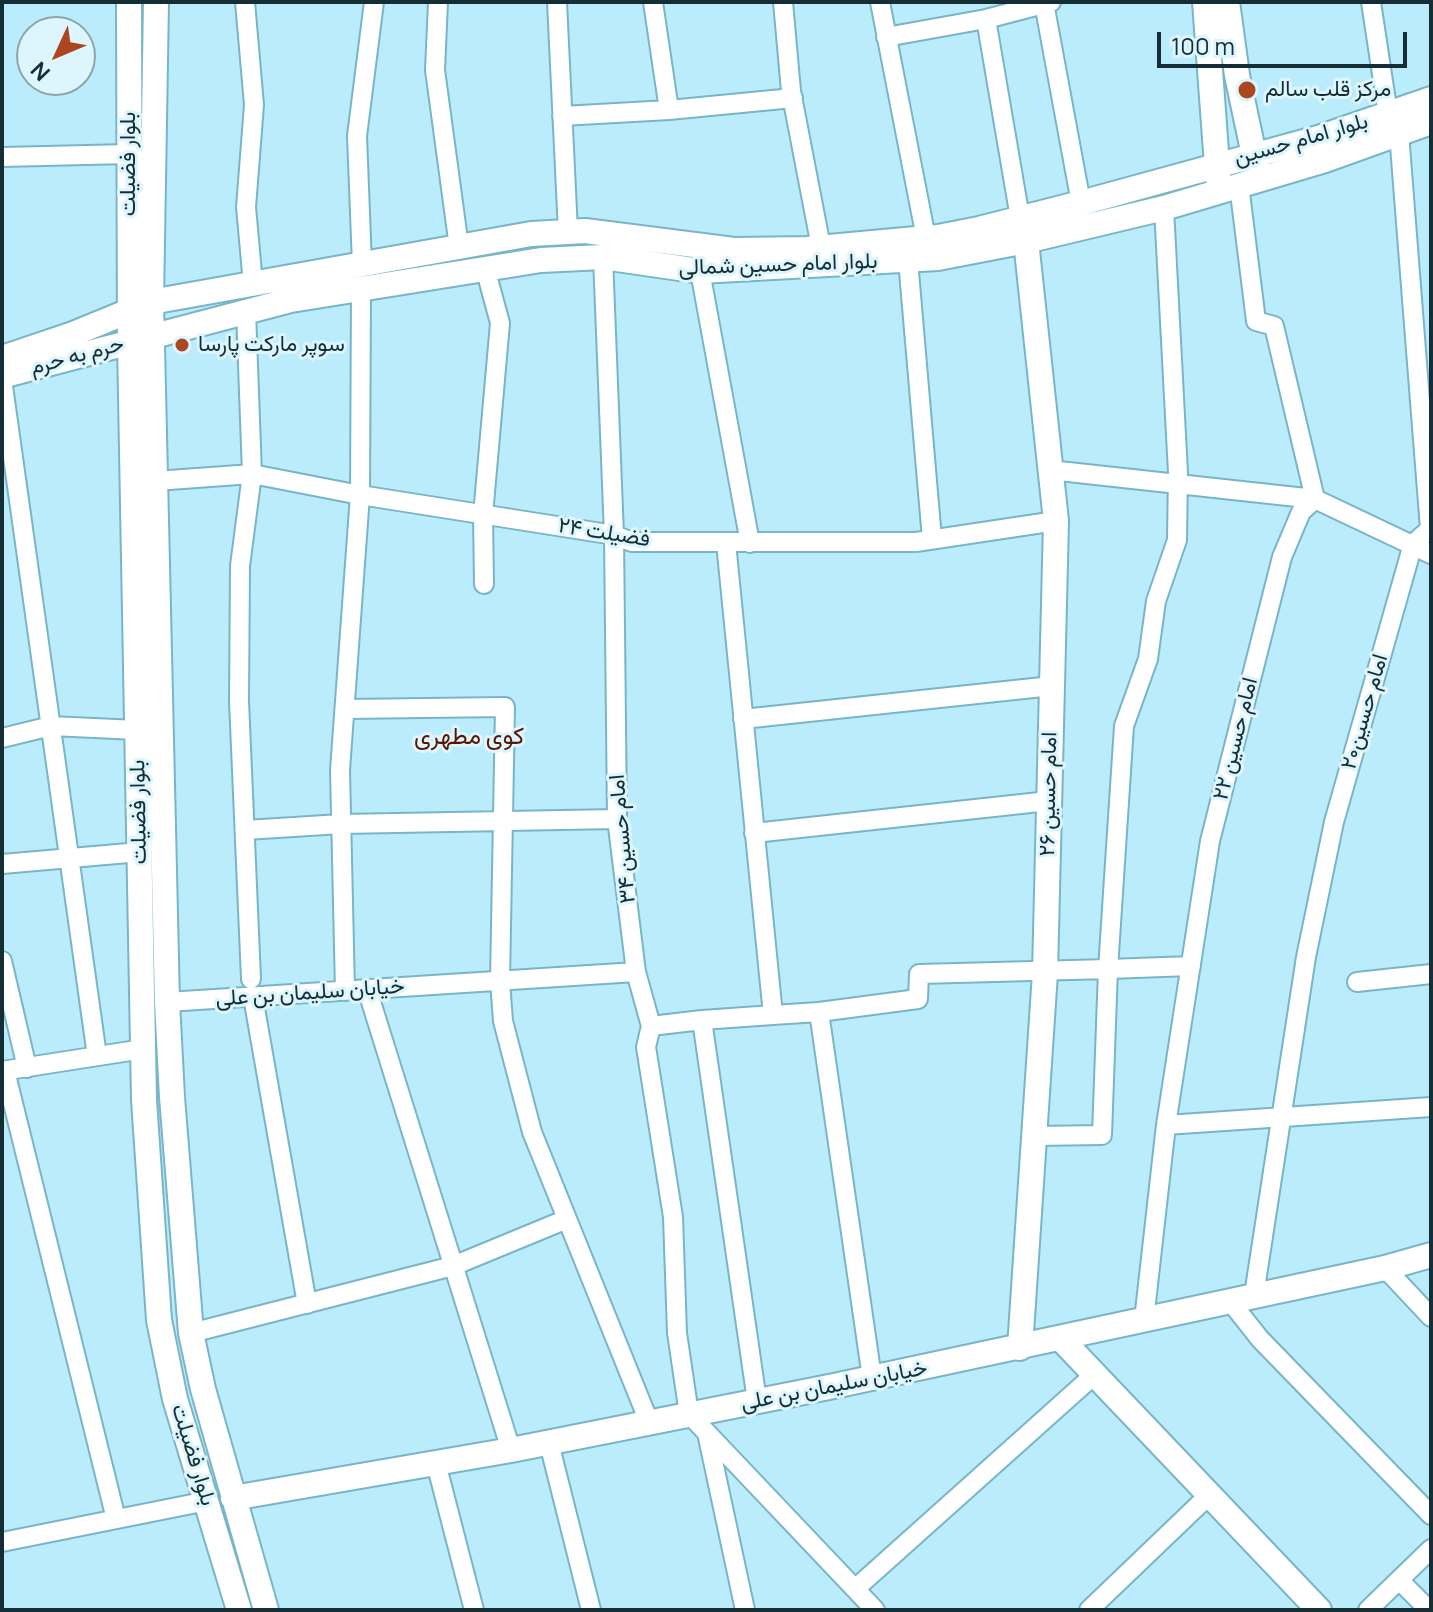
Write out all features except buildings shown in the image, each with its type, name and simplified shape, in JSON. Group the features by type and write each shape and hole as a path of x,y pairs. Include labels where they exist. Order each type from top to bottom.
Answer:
{"street":[{"path":"245,2 254,105 246,207 253,284"},
{"path":"362,265 357,136 374,2"},
{"path":"438,2 435,70 459,247"},
{"path":"557,2 568,232"},
{"path":"653,2 669,110"},
{"path":"783,2 793,98 821,247"},
{"path":"880,2 926,238"},
{"path":"1205,2 1216,164 1239,185"},
{"path":"1227,2 1237,75 1254,154 1239,185 1256,321 1274,326 1315,499"},
{"name":"امام حسین۲۰","path":"1254,1295 1306,957 1334,822 1413,544 1430,529 1426,425 1393,124 1371,2"},
{"path":"886,37 986,19 1038,4 1081,203"},
{"path":"129,9 156,10"},
{"name":"بلوار فضیلت","path":"129,9 129,154 140,306 148,668 167,1002 191,1333 203,1389 266,1610"},
{"name":"بلوار فضیلت","path":"140,306 156,10"},
{"path":"986,19 1023,230"},
{"path":"562,116 793,98"},
{"name":"بلوار امام حسین","path":"1216,164 1318,138 1393,124 1431,99"},
{"path":"1393,124 1431,122"},
{"name":"بلوار امام حسین شمالی","path":"141,340 291,300 361,290 459,247 531,234 585,231 734,250 821,247 926,238 979,229 1023,230 1164,208 1325,160 1393,124"},
{"path":"2,157 129,154"},
{"name":"بلوار امام حسین شمالی","path":"140,306 362,265 403,270 485,268 541,260 603,257 700,271 938,258 1023,230 1081,203 1216,164"},
{"path":"1034,1136 1102,1135 1108,969 1124,726 1148,659 1156,601 1177,540 1178,483 1164,208"},
{"name":"امام حسین ۲۶","path":"1020,1348 1045,973 1056,521 1023,230"},
{"name":"امام حسین ۳۴","path":"603,257 614,535 617,819 636,972 651,1026 646,1047 673,1217 677,1333 689,1414"},
{"path":"908,260 932,539"},
{"path":"484,584 483,515 500,323 485,268"},
{"path":"700,271 750,543"},
{"path":"345,991 340,770 360,495 361,290"},
{"name":"حرم به حرم","path":"2,358 73,334 140,306"},
{"path":"246,311 252,474 240,566 239,701 252,988 307,1304"},
{"name":"بلوار فضیلت","path":"141,340 155,481 148,668 137,730 144,1100 159,1320 175,1399 239,1610"},
{"name":"حرم به حرم","path":"2,378 141,340"},
{"path":"2,378 97,1056"},
{"path":"1050,470 1315,499 1431,554"},
{"name":"فضیلت ۲۴","path":"155,481 252,474 360,495 614,535 632,542 916,542 1056,521"},
{"name":"امام حسین ۲۲","path":"1144,1320 1166,1125 1210,841 1282,557 1301,512 1315,499"},
{"path":"726,543 773,1015"},
{"path":"743,719 1052,686"},
{"path":"345,709 505,707 500,981 503,1021 532,1132 649,1422"},
{"path":"2,738 51,726 137,730"},
{"path":"754,833 1049,801"},
{"path":"246,830 341,824 617,819"},
{"path":"2,864 140,852"},
{"path":"2,961 27,1068"},
{"path":"651,1026 819,1012 918,999 919,974 1045,973 1191,966"},
{"name":"خیابان سلیمان بن علی","path":"167,1002 252,988 345,991 636,972"},
{"path":"1357,982 1431,974"},
{"path":"367,989 511,1450"},
{"path":"819,1012 872,1378"},
{"path":"702,1020 757,1401"},
{"path":"116,1519 4,1071 143,1049"},
{"path":"1166,1125 1431,1107"},
{"path":"191,1333 453,1266 567,1219"},
{"name":"خیابان سلیمان بن علی","path":"233,1498 549,1443 1020,1348 1385,1268 1431,1255"},
{"path":"1385,1268 1431,1317"},
{"path":"156,1273 186,1271"},
{"path":"1230,1301 1260,1339 1431,1515"},
{"path":"1061,1339 1319,1610"},
{"path":"855,1589 1094,1375"},
{"path":"689,1414 875,1610"},
{"path":"707,1432 745,1610"},
{"path":"549,1443 591,1610"},
{"path":"436,1463 474,1610"},
{"path":"1089,1610 1208,1496"},
{"path":"2,1542 207,1501"},
{"path":"1368,1610 1431,1549"},
{"path":"1399,1580 1429,1610"}],"place":[{"name":"مرکز قلب سالم","path":"1247,90"},
{"name":"سوپر مارکت پارسا","path":"182,345"}],"district":[{"name":"کوی مطهری","path":"469,737"}]}
